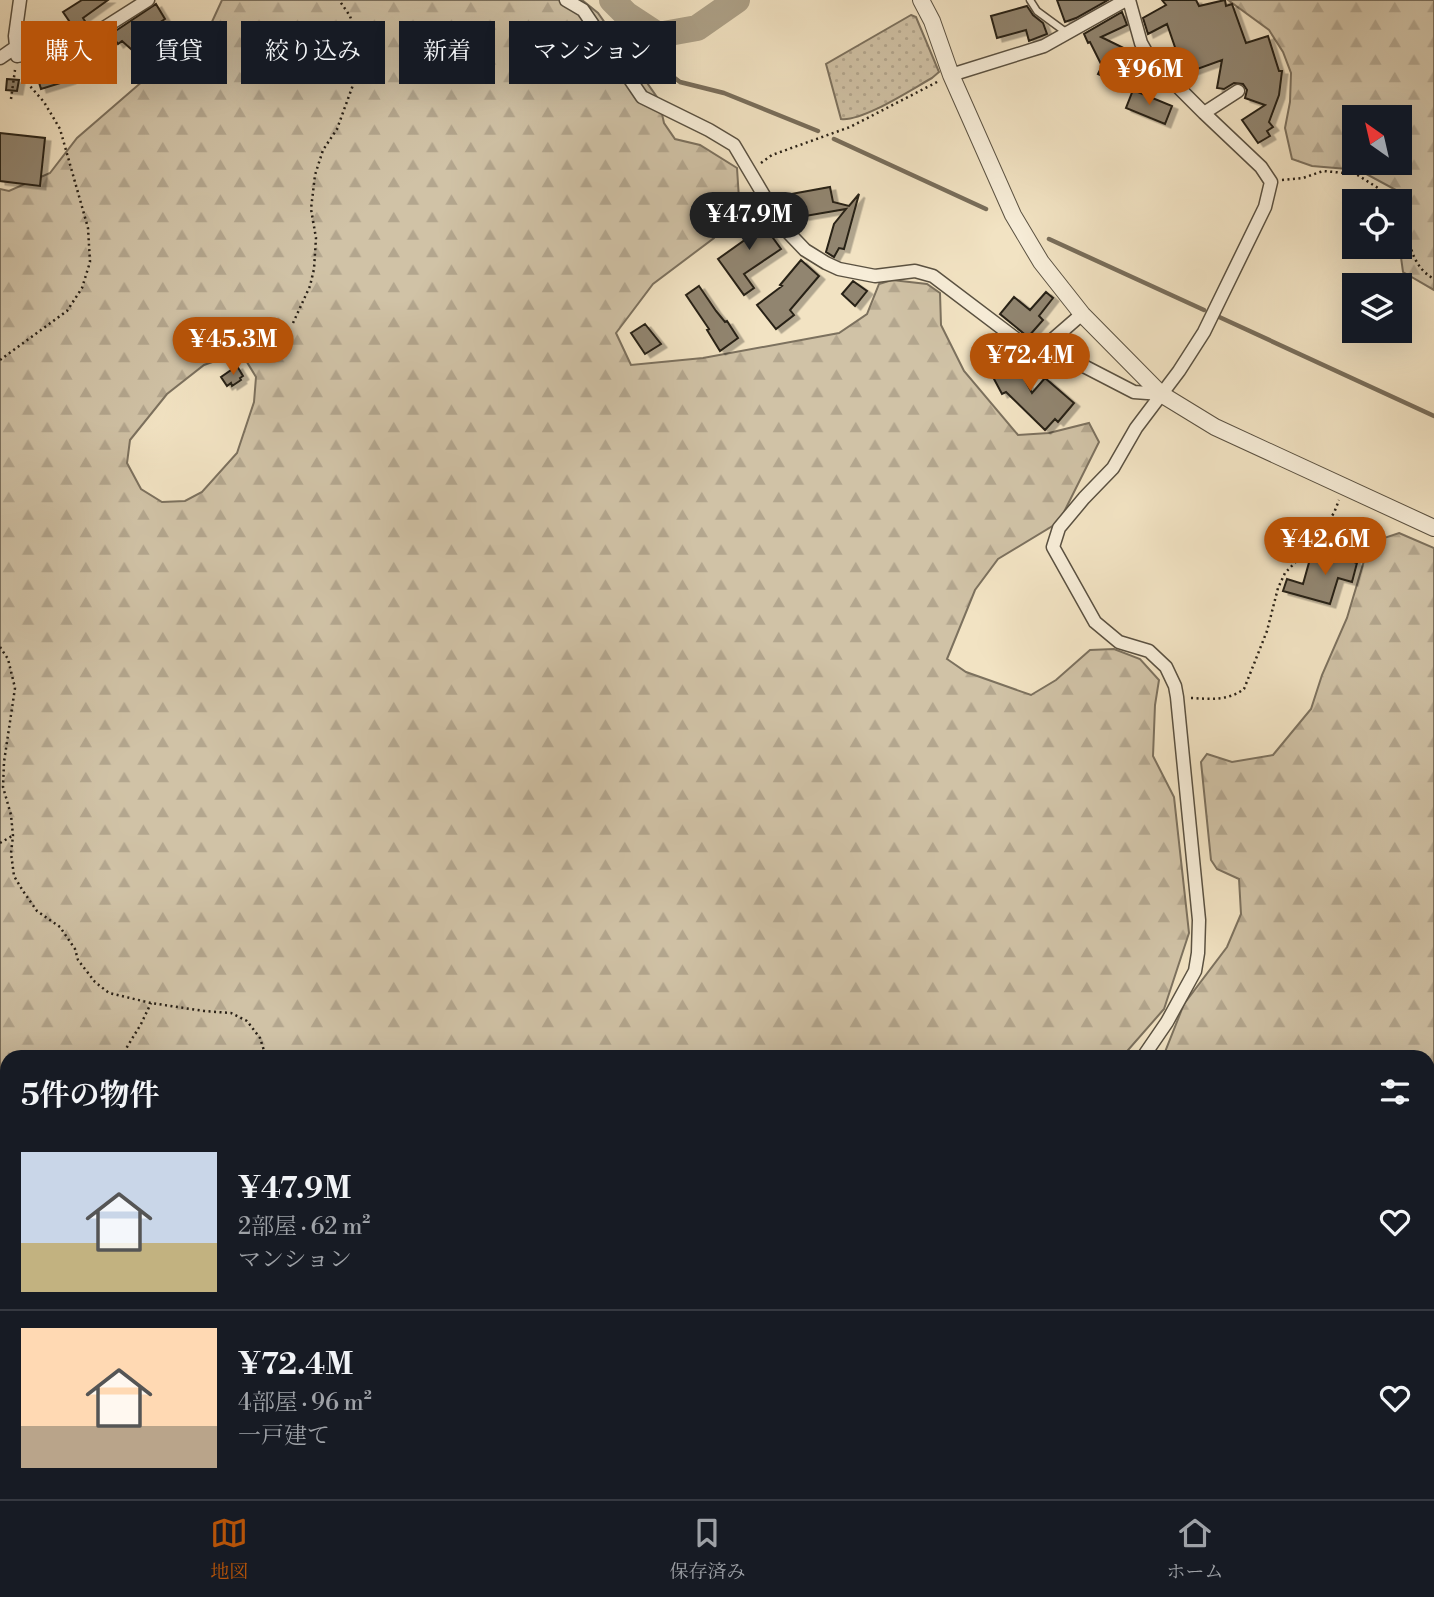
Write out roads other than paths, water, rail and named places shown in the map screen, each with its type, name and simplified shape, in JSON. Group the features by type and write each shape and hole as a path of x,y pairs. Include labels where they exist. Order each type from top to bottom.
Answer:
{"street":[{"path":"16,51 15,36 20,0"},
{"path":"0,58 16,51 58,48 99,31 148,0"},
{"path":"566,0 583,10 642,97 734,145 782,226 805,250 826,264 875,276 915,271 933,276 1036,354 1082,314"},
{"path":"922,0 951,75 1013,215 1041,262 1082,314 1161,394 1215,427 1434,528"},
{"path":"951,75 1044,46 1128,0 1141,43 1150,59 1261,167 1271,182 1265,207 1204,332 1180,371 1136,428 1113,468 1059,528 1053,547 1094,622 1119,642 1149,652 1166,667 1175,686 1199,920 1198,953 1195,971 1167,1022 1148,1050"},
{"path":"1204,113 1238,92"},
{"path":"1045,346 1134,392 1161,394"}],"lane":[{"path":"1030,0 1037,11 1068,33"}],"waterway":[{"path":"612,0 626,14 658,35 697,28 737,0"},
{"path":"676,79 724,93 818,131"},
{"path":"834,139 986,209"},
{"path":"1049,239 1204,310"},
{"path":"1217,316 1434,416"}]}
